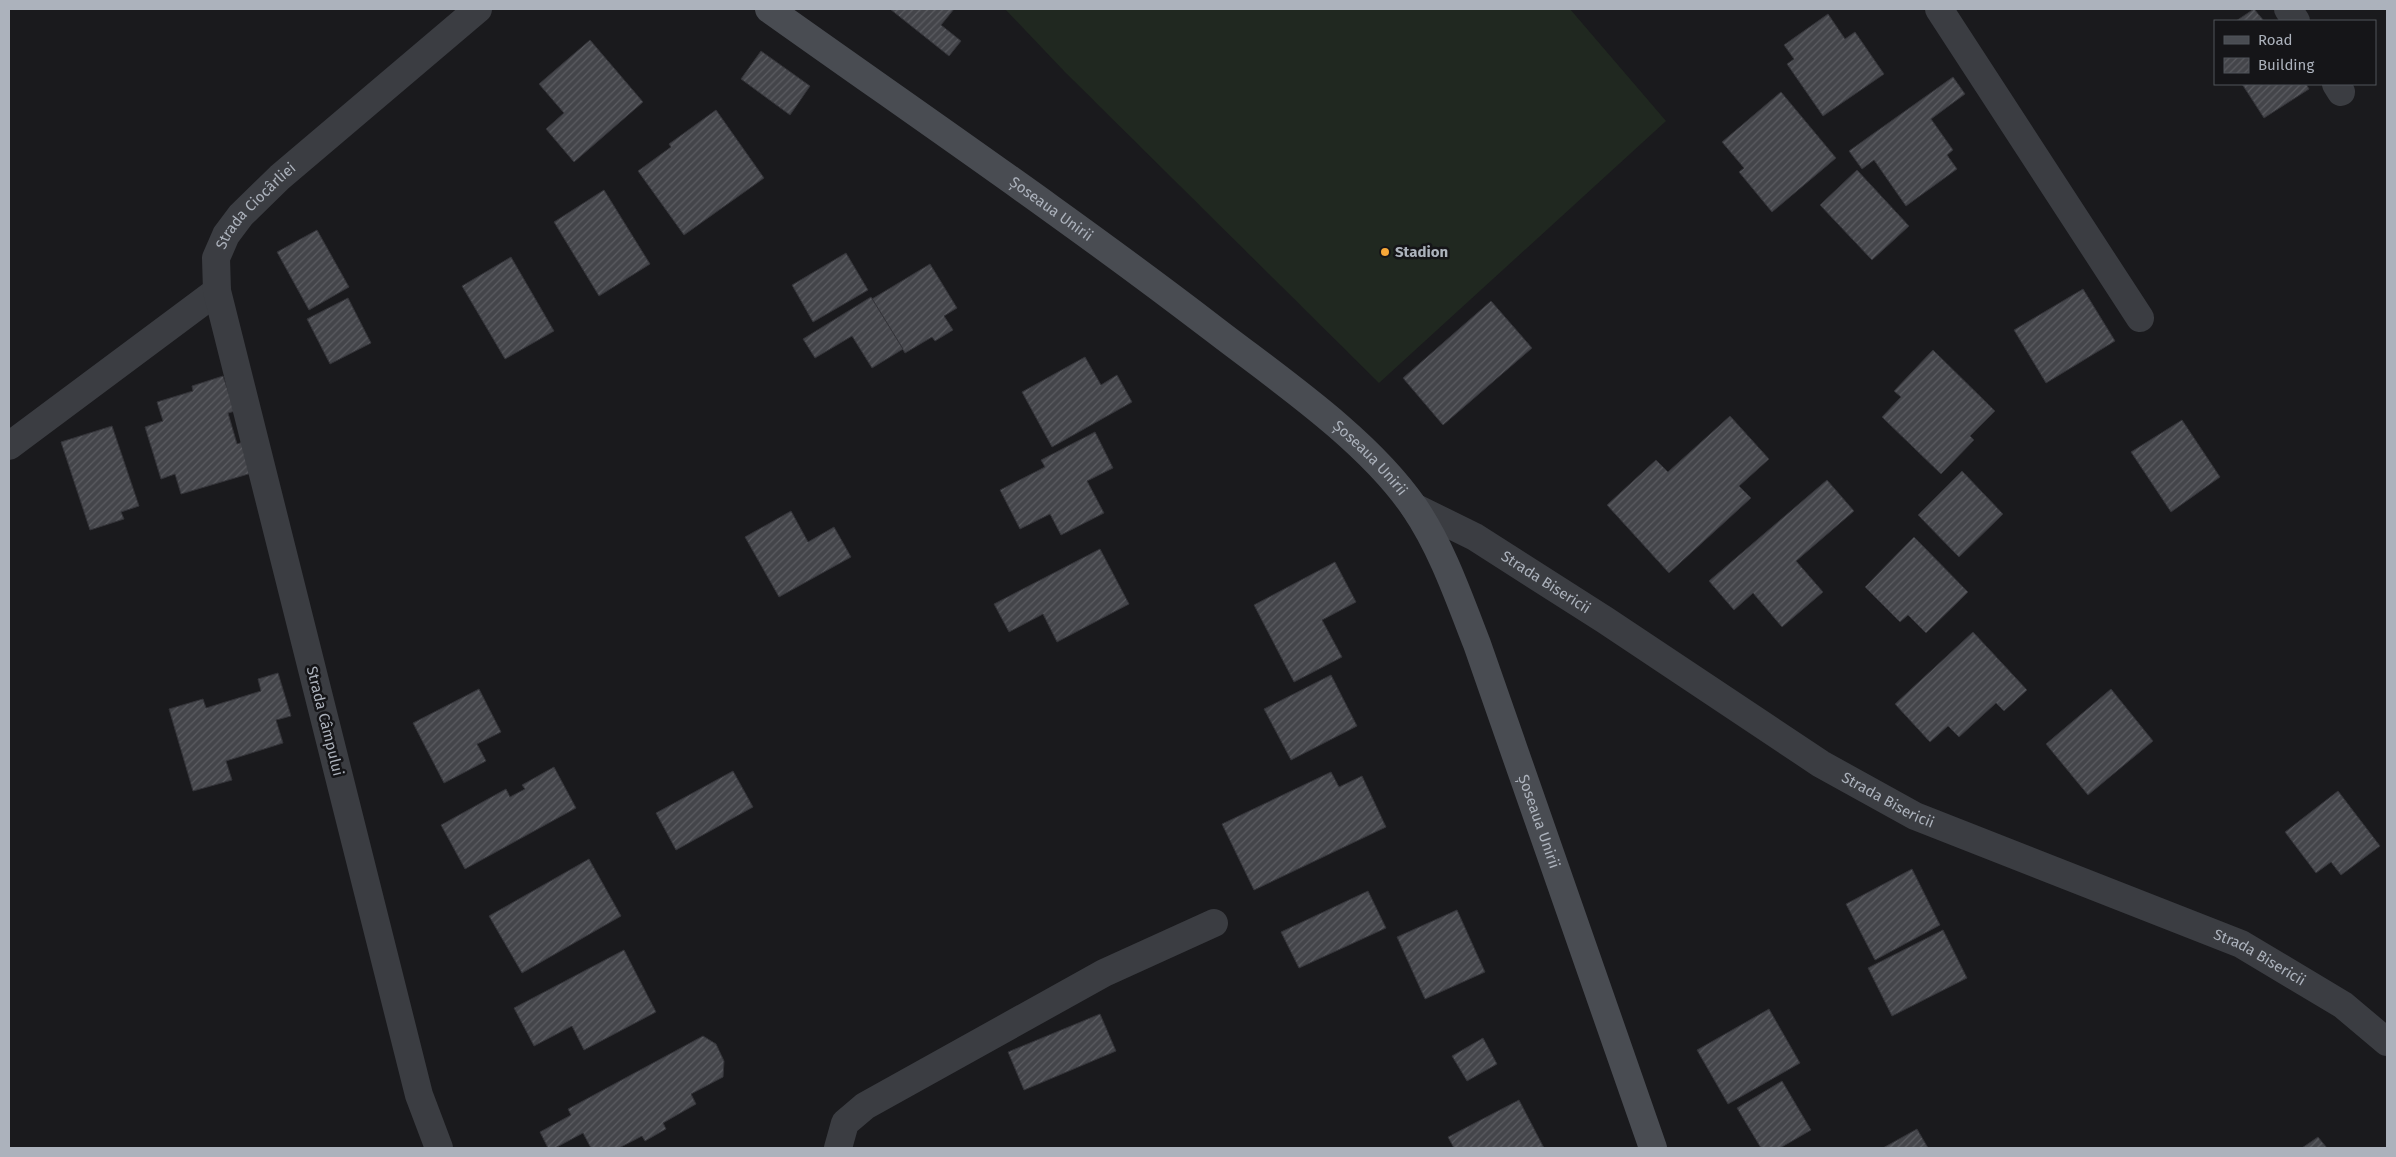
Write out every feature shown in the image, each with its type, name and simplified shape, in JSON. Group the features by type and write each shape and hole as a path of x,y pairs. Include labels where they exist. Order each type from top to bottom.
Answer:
{"main road":[{"name":"Șoseaua Unirii","path":"769,9 1149,280 1286,384 1324,414 1374,461 1414,507 1449,572 1477,644 1653,1148"}],"street":[{"name":"Strada Ciocârliei","path":"217,291 216,258 226,235 241,215 280,177 478,9"},
{"path":"1939,9 2140,318"},
{"path":"2288,9 2295,20"},
{"path":"9,446 217,291"},
{"name":"Strada Câmpului","path":"217,291 419,1095 439,1148"},
{"name":"Strada Bisericii","path":"1414,507 1475,537 1605,620 1813,759 1858,786 1915,816 2241,944 2342,1005 2387,1042"},
{"path":"838,1148 845,1123 865,1106 1104,972 1214,923"}],"shaded area":[{"name":"Stadion","path":"1005,9 1570,9 1666,121 1379,383 1064,71"}],"building":[{"path":"890,9 954,9 941,25 961,41 949,56"},
{"path":"2254,9 2263,20 2238,20"},
{"path":"1828,14 1845,39 1855,32 1884,74 1823,116 1787,64 1794,59 1784,45"},
{"path":"590,40 643,102 574,162 546,129 564,113 539,84"},
{"path":"761,51 810,86 790,115 741,79"},
{"path":"1953,77 1965,94 1931,119 1953,150 1947,155 1957,169 1906,206 1874,160 1862,169 1849,151"},
{"path":"2243,85 2307,85 2309,89 2264,118"},
{"path":"1781,92 1836,158 1772,212 1739,172 1744,168 1722,142"},
{"path":"716,110 764,178 684,235 638,171 671,147 669,144"},
{"path":"1857,170 1909,226 1872,260 1820,205"},
{"path":"604,190 650,264 599,296 554,222"},
{"path":"317,230 349,287 309,310 277,252"},
{"path":"846,253 868,290 813,322 792,285"},
{"path":"511,257 554,331 505,359 462,286"},
{"path":"930,264 957,308 944,316 953,330 935,341 932,337 905,353 872,299"},
{"path":"2083,289 2115,341 2046,383 2014,330"},
{"path":"871,297 903,349 872,368 852,336 815,358 803,339"},
{"path":"348,298 371,343 330,364 307,319"},
{"path":"1491,301 1532,348 1443,425 1403,378"},
{"path":"1933,350 1995,411 1970,436 1974,440 1941,474 1882,417 1901,397 1894,391"},
{"path":"1085,357 1101,385 1117,375 1132,402 1052,447 1022,392"},
{"path":"223,376 235,411 228,413 237,444 246,441 255,472 181,494 175,474 161,479 145,427 163,421 157,402 193,391 192,386"},
{"path":"1730,416 1769,459 1739,486 1751,498 1669,573 1607,505 1656,460 1668,472"},
{"path":"2182,420 2220,477 2171,512 2131,452"},
{"path":"112,426 139,506 121,512 124,519 90,530 61,442"},
{"path":"1095,432 1113,468 1087,481 1104,513 1061,535 1050,514 1020,529 1000,490 1045,467 1041,460"},
{"path":"1962,471 2003,514 1959,557 1918,515"},
{"path":"1827,480 1854,511 1796,561 1823,592 1782,627 1753,593 1734,610 1709,581"},
{"path":"791,511 808,542 834,527 851,557 779,597 745,537"},
{"path":"1914,537 1968,592 1926,633 1908,615 1900,622 1865,587"},
{"path":"1100,549 1129,604 1057,642 1043,614 1009,632 994,604"},
{"path":"1335,562 1356,602 1322,620 1342,657 1294,682 1254,605"},
{"path":"1973,632 2027,690 2004,711 1996,703 1959,737 1948,726 1930,742 1895,704"},
{"path":"278,673 291,716 276,720 283,743 226,761 232,780 193,791 169,709 203,699 206,708 261,691 258,679"},
{"path":"1331,675 1357,726 1291,760 1264,709"},
{"path":"479,689 501,732 477,744 486,761 444,783 413,723"},
{"path":"2111,689 2153,741 2088,795 2046,744"},
{"path":"554,767 576,808 465,869 441,825 506,789 510,797 525,789 522,785"},
{"path":"733,771 753,807 676,850 656,813"},
{"path":"1331,772 1339,787 1362,776 1386,827 1254,890 1222,824"},
{"path":"2338,791 2380,846 2341,875 2331,862 2316,873 2285,832"},
{"path":"589,859 621,916 522,973 489,916"},
{"path":"1912,869 1940,925 1875,960 1846,904"},
{"path":"1368,891 1386,928 1299,968 1281,932"},
{"path":"1457,910 1485,972 1425,999 1397,937"},
{"path":"1943,930 1967,978 1892,1016 1868,968"},
{"path":"624,950 656,1012 584,1050 572,1026 534,1046 514,1008"},
{"path":"1769,1009 1800,1063 1728,1104 1697,1050"},
{"path":"1100,1014 1116,1051 1024,1090 1008,1052"},
{"path":"703,1036 716,1044 724,1061 723,1077 691,1094 696,1104 663,1123 666,1129 645,1141 642,1136 619,1148 591,1148 583,1133 555,1148 548,1148 540,1132 571,1115 568,1109"},
{"path":"1483,1038 1497,1064 1467,1081 1452,1056"},
{"path":"1782,1081 1811,1130 1780,1148 1761,1148 1737,1108"},
{"path":"1519,1100 1544,1148 1454,1148 1448,1137"},
{"path":"1917,1129 1928,1148 1883,1148"},
{"path":"2318,1137 2327,1148 2302,1148"}],"place":[{"name":"Stadion","path":"1385,252"}]}
